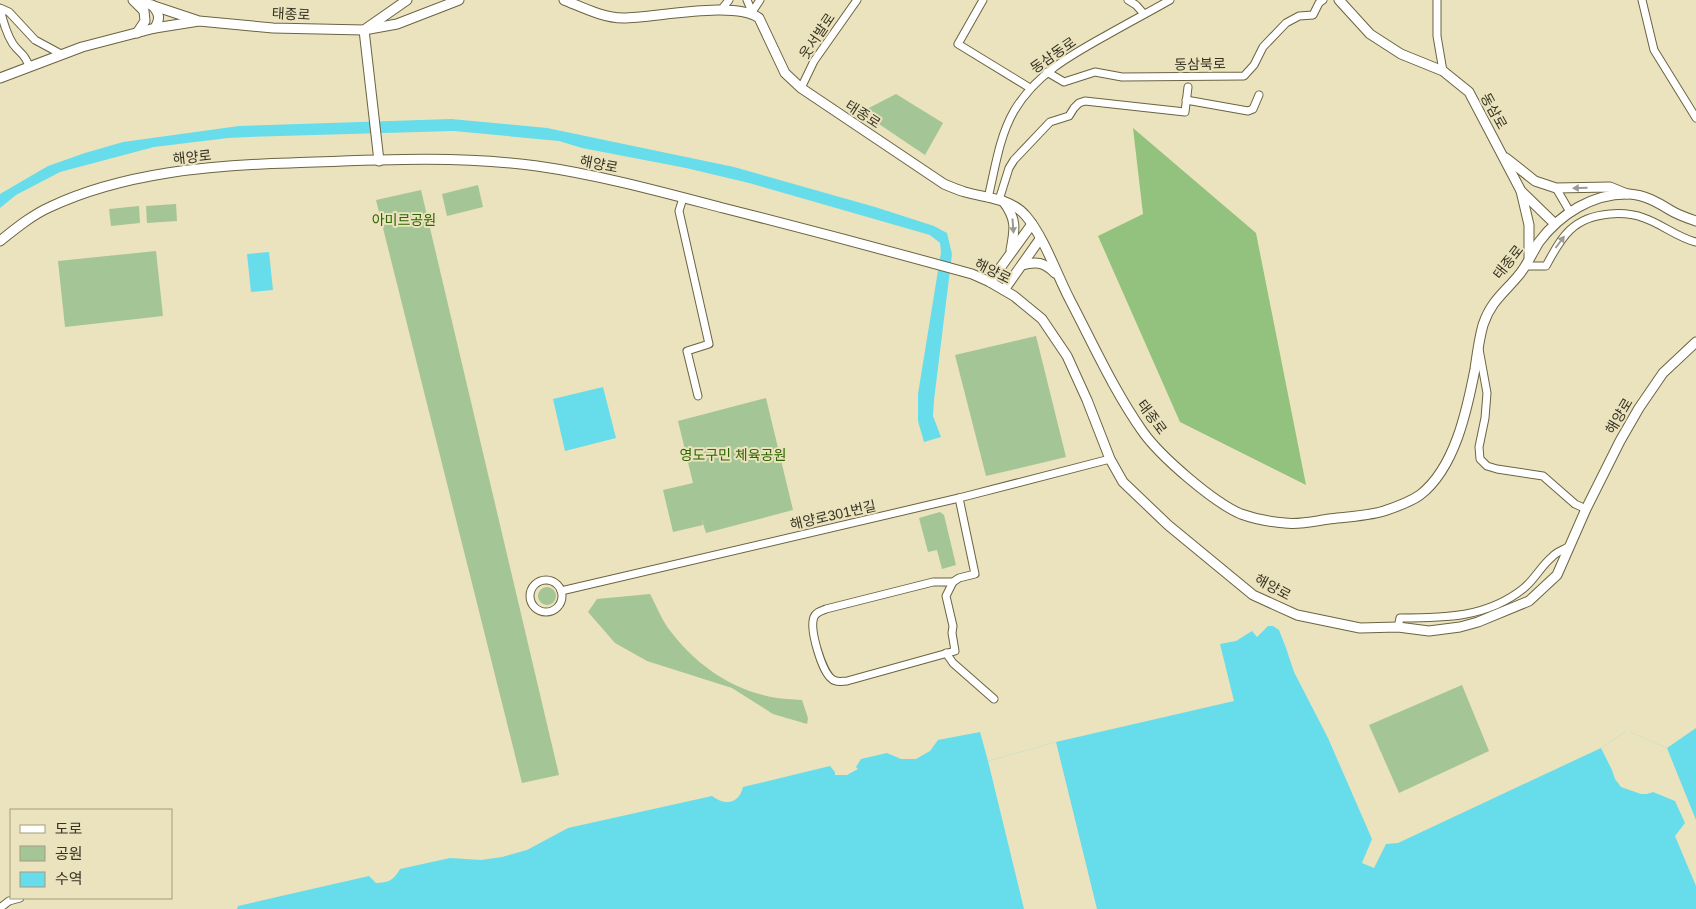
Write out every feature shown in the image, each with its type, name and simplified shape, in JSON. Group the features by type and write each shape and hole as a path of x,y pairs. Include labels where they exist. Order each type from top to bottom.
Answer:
{"main road":[{"path":"134,0 199,21"},
{"path":"134,0 144,11 144,21 137,33"},
{"path":"379,160 364,30 407,0"},
{"name":"태종로","path":"0,78 61,54 155,28 199,21 273,28 364,30 397,24 459,0"},
{"path":"564,0 621,18 691,10 752,12"},
{"name":"동삼로","path":"1339,0 1357,22 1384,44 1401,54 1443,71 1469,92 1521,191 1555,224"},
{"path":"152,5 158,13 159,22 155,28"},
{"name":"태종로","path":"752,12 759,18 785,73 801,88 944,184 962,192 1012,204 1026,215 1126,405 1145,434 1181,470 1216,500 1241,514 1262,520 1288,524 1356,516 1382,511 1405,503 1420,495 1444,468 1452,452 1471,389 1483,325 1492,306 1503,291 1519,275 1540,242 1555,224 1570,212 1587,203 1627,194 1641,196 1657,202 1672,212 1696,221"},
{"path":"1502,155 1535,181 1556,188 1610,187 1627,194"},
{"name":"해양로","path":"0,241 48,208 99,187 162,174 258,164 379,160 461,161 535,166 616,180 972,274 1004,290 1042,319 1067,356 1087,400 1110,459 1123,482 1168,525 1253,595 1296,615 1360,628 1398,627 1429,631 1460,627 1478,622 1529,601 1557,575 1586,509 1639,408 1663,372 1696,342"},
{"path":"1521,191 1529,225 1527,263"},
{"path":"1001,200 1011,212 1014,222 1011,253"},
{"path":"990,282 1032,224"},
{"path":"1004,290 1040,239"},
{"path":"1022,265 1032,262 1042,263 1058,277"}],"street":[{"path":"721,10 729,0"},
{"path":"747,0 752,12"},
{"path":"752,12 760,0"},
{"name":"웃서발로","path":"801,88 814,61 857,0"},
{"path":"983,0 958,44 1030,88"},
{"path":"1128,0 1144,14"},
{"name":"동삼동로","path":"988,198 1002,140 1014,112 1030,88 1047,72 1071,55 1170,0"},
{"name":"동삼북로","path":"1047,72 1064,82 1095,72 1122,77 1244,76 1254,65 1263,47 1286,24 1299,16 1313,15 1319,3 1323,0"},
{"path":"1436,0 1437,36 1443,71"},
{"path":"1642,0 1654,50 1696,118"},
{"path":"0,8 9,12 35,40 61,54"},
{"path":"0,8 6,29 14,45 26,56 29,66"},
{"path":"1001,200 1009,168 1014,160 1050,122 1069,116 1079,103 1085,101 1185,112 1188,87"},
{"path":"1186,100 1248,111 1253,109 1259,95"},
{"path":"1556,188 1570,212"},
{"path":"683,198 679,211 709,344 687,351 698,396"},
{"path":"1527,263 1546,266 1557,245 1568,231 1583,219 1601,214 1620,213 1643,217 1696,242"},
{"path":"1479,347 1487,393 1486,418 1479,446 1480,459 1487,466 1543,476 1575,504 1586,509"},
{"path":"1471,389 1487,393"},
{"name":"해양로301번길","path":"561,591 959,498 1110,459"},
{"path":"946,596 953,582 959,578 975,574 959,498"},
{"path":"1398,627 1400,618 1432,619 1452,617 1472,613 1503,601 1526,587 1551,557 1568,547"},
{"path":"550,580 561,591 562,596 558,605 550,611 535,608 530,599 531,589 539,581 550,580"},
{"path":"933,582 946,596 953,626 952,633 955,651 869,675 838,682 832,679 822,665 812,620 815,614 820,611 933,582 953,582"},
{"path":"946,653 953,663 994,699"},
{"path":"0,908 9,901 16,899"}],"green space":[{"path":"896,94 943,123 925,155 861,112"},
{"path":"1133,128 1256,233 1306,485 1180,422 1098,236 1143,214"},
{"path":"478,185 483,207 447,216 442,194"},
{"name":"아미르공원","path":"421,190 559,775 522,783 376,200"},
{"path":"176,204 177,221 147,223 146,206"},
{"path":"139,206 140,223 111,226 109,209"},
{"path":"156,251 163,316 65,327 58,261"},
{"path":"1036,336 1066,457 986,476 955,355"},
{"name":"영도구민 체육공원","path":"766,398 793,510 706,533 701,517 703,525 673,532 663,490 693,483 678,421"},
{"path":"940,512 944,515 956,565 942,569 937,550 928,552 919,518"},
{"path":"543,587 551,587 556,592 554,603 543,605 538,600 538,592"},
{"path":"650,594 668,628 678,641 701,663 726,680 755,693 775,698 802,700 808,718 807,724 773,714 732,688 647,661 615,643 588,612 597,599"},
{"path":"1462,685 1489,751 1399,793 1369,725"}],"water":[{"path":"451,119 547,128 734,167 875,207 934,226 947,233 952,254 933,416 941,437 924,442 918,421 918,394 941,252 940,243 930,235 749,183 686,168 582,148 559,141 454,131 249,137 154,147 60,172 16,195 0,208 0,194 48,166 123,142 239,126"},
{"path":"269,252 273,290 251,292 247,254"},
{"path":"603,387 616,438 565,451 553,399"},
{"path":"1268,626 1273,626 1279,630 1294,672 1328,738 1372,839 1362,863 1374,868 1386,844 1398,843 1601,748 1625,732 1630,732 1667,748 1696,728 1696,909 237,909 238,906 369,876 376,883 384,882 393,878 400,869 450,858 481,860 502,857 527,850 568,828 712,796 722,801 731,802 738,797 743,787 830,766 835,775 847,775 858,769 856,767 861,759 887,753 901,759 916,759 930,751 938,740 980,732 988,761 1056,742 1234,701 1220,644 1236,641 1252,631 1257,637"}],"pier":[{"path":"1625,732 1630,732 1667,748 1696,820 1696,886 1675,836 1685,823 1675,801 1653,792 1641,794 1621,787 1615,779 1601,748"},
{"path":"1056,742 1097,909 1024,909 988,761"}]}
